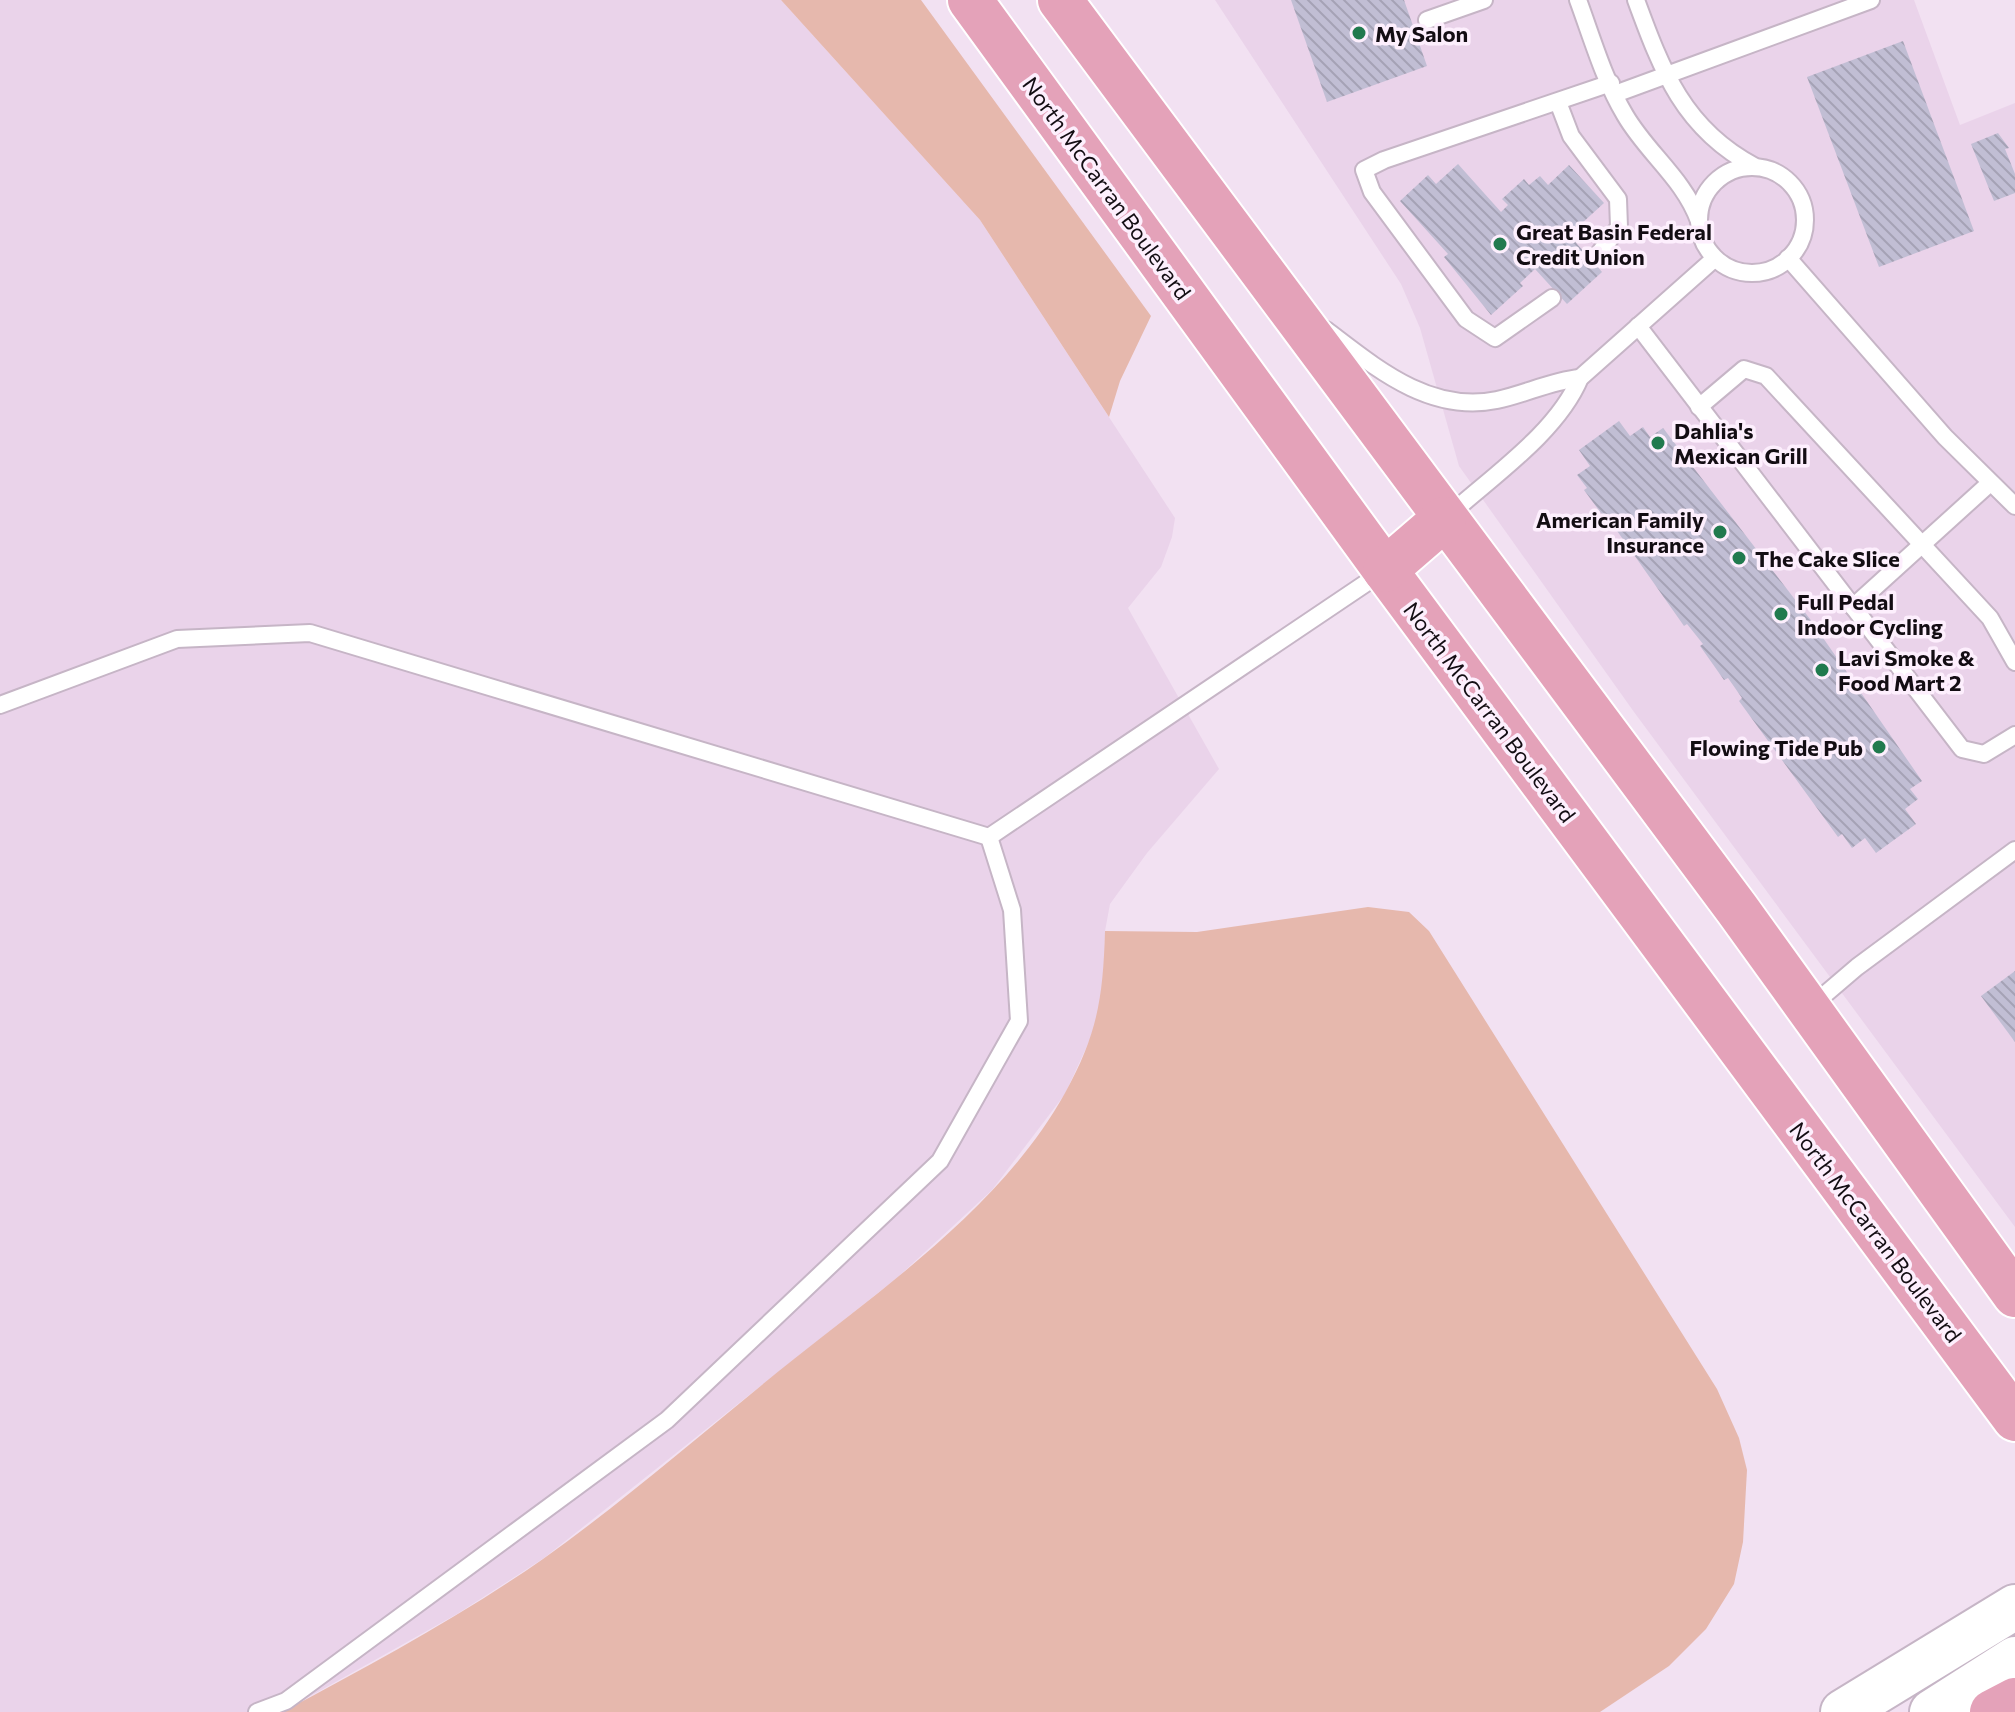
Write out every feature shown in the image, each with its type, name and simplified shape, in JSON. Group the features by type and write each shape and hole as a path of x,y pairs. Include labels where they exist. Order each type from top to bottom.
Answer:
{"main road":[{"name":"North McCarran Boulevard","path":"970,0 1385,570 2015,1419"},
{"path":"1060,0 1808,1009 2015,1295"},
{"path":"1385,570 1444,519"},
{"path":"1843,1712 2015,1607"},
{"path":"1932,1712 2015,1659"},
{"path":"1992,1712 2015,1700"}],"lane":[{"path":"1427,20 1484,0"},
{"path":"1578,0 1613,89 1641,139 1684,189 1699,222"},
{"path":"1636,0 1668,77 1717,145 1754,166 1778,174 1797,191 1805,216 1801,241 1788,258 1762,273 1737,272 1714,259 1700,237 1698,212 1709,188 1728,172 1754,166"},
{"path":"1552,298 1495,338 1466,319 1372,192 1364,170 1384,160 1558,102 1668,77 1871,0"},
{"path":"1558,102 1571,136 1618,199 1619,227 1597,256"},
{"path":"1788,258 1945,437 2015,506"},
{"path":"1444,519 1556,419 1580,378 1714,259"},
{"path":"1279,294 1397,384 1427,394 1460,401 1491,401 1557,380 1580,378"},
{"path":"1638,326 1962,749 1984,754 2015,735"},
{"path":"1699,407 1744,369 1766,376 1990,618 2015,662"},
{"path":"1853,607 1990,483"},
{"path":"989,837 1385,570"},
{"path":"0,705 177,639 310,633 989,837"},
{"path":"257,1712 286,1701 667,1420 940,1161 1019,1021 1012,910 989,837"},
{"path":"1808,1009 1869,958 2015,850"}],"shaded area":[{"path":"0,0 781,0 980,220 1175,518 1161,567 1128,608 1219,769 1147,853 1110,904 1105,931 1104,992 1093,1033 1065,1094 992,1190 898,1277 544,1558 457,1614 282,1712 0,1712"},
{"path":"781,0 921,0 1151,316 1120,381 1109,417 980,220"},
{"path":"1215,0 1914,0 1960,125 2015,103 2015,1227 1634,712 1459,466 1420,328 1401,284"},
{"path":"1368,907 1409,912 1429,931 1717,1389 1739,1438 1747,1470 1743,1542 1734,1584 1706,1629 1669,1666 1600,1712 282,1712 415,1639 543,1559 639,1486 906,1270 978,1205 1040,1133 1076,1072 1097,1014 1105,931 1197,932"}],"building":[{"name":"My Salon","path":"1291,0 1404,0 1427,66 1327,102"},
{"path":"1903,41 1974,231 1879,267 1807,77"},
{"path":"1998,133 2009,148 2005,149 2015,174 2015,193 1994,201 1971,144"},
{"name":"Great Basin Federal Credit Union","path":"1458,164 1501,212 1508,205 1502,199 1524,179 1529,185 1540,176 1548,185 1569,165 1604,203 1569,235 1602,272 1567,304 1535,269 1520,283 1523,286 1491,315 1444,257 1448,254 1400,201 1428,175 1436,184"},
{"path":"1619,421 1630,436 1643,427 1650,437 1663,428 1810,619 1922,781 1910,789 1918,799 1905,809 1916,824 1876,853 1865,838 1852,848 1842,834 1838,837 1739,701 1742,698 1728,678 1724,680 1700,646 1703,644 1687,624 1684,626 1608,518 1606,520 1584,490 1587,488 1577,475 1590,466 1579,450"},
{"path":"2015,971 2015,1042 1981,996"}],"place":[{"name":"My Salon","path":"1359,33"},
{"name":"Great Basin Federal Credit Union","path":"1500,244"},
{"name":"Dahlia's Mexican Grill","path":"1658,443"},
{"name":"American Family Insurance","path":"1720,532"},
{"name":"The Cake Slice","path":"1739,558"},
{"name":"Full Pedal Indoor Cycling","path":"1781,614"},
{"name":"Lavi Smoke & Food Mart 2","path":"1822,670"},
{"name":"Flowing Tide Pub","path":"1879,747"}]}
